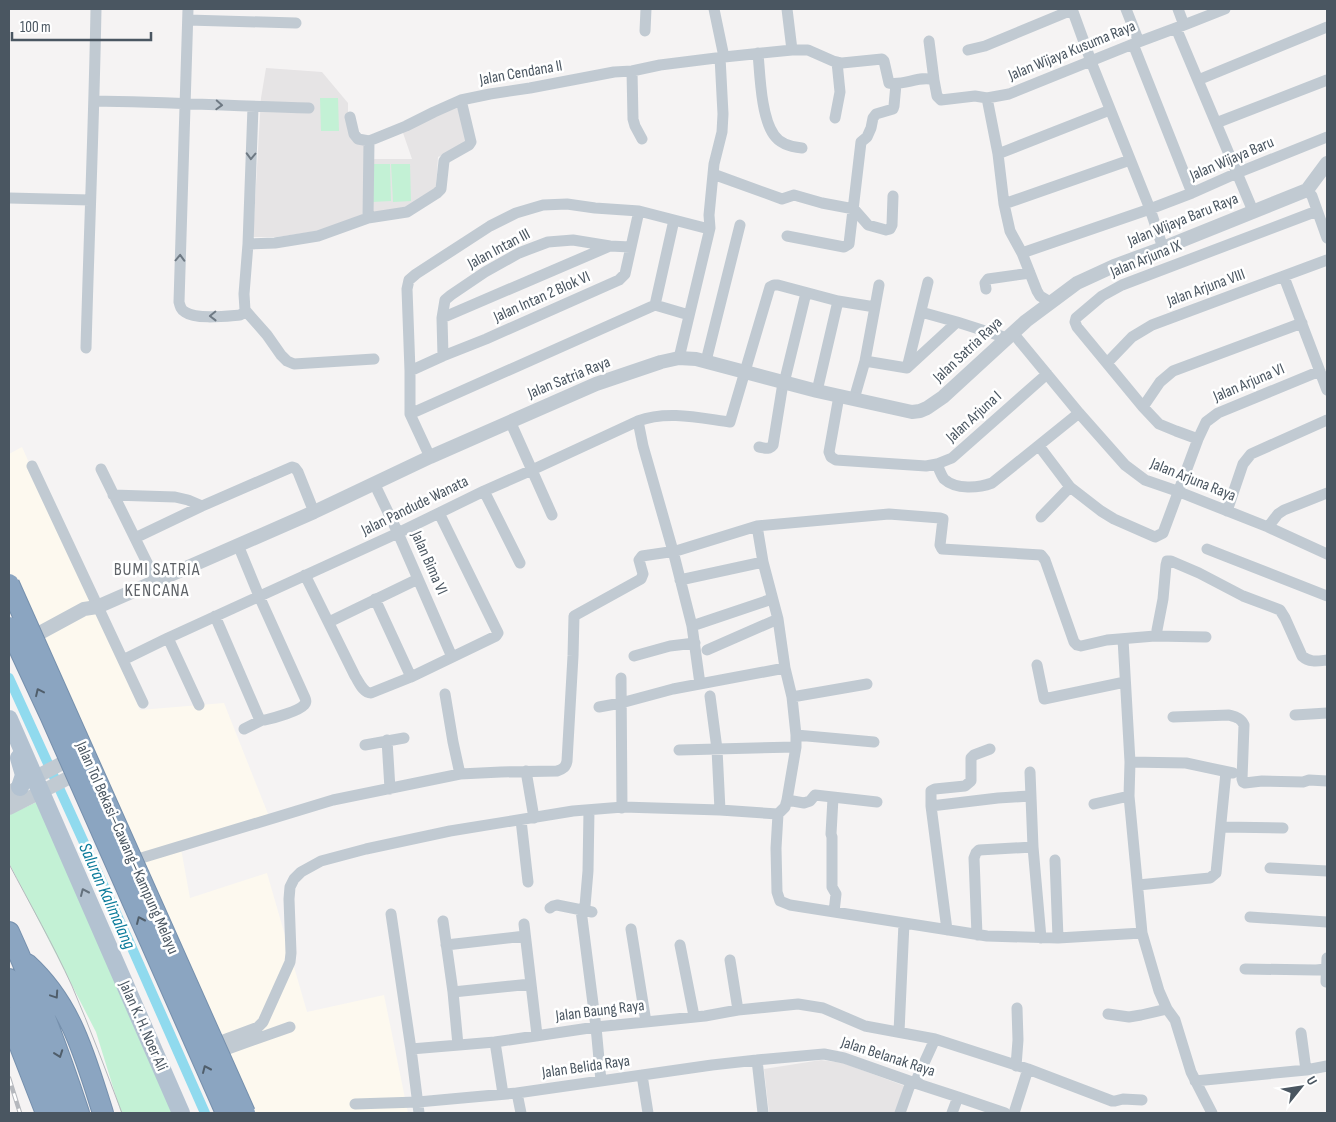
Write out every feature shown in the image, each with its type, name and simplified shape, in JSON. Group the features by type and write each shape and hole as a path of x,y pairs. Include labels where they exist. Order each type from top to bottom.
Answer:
{"highway":[{"name":"Jalan Tol Bekasi–Cawang–Kampung Melayu","path":"9,584 245,1113"},
{"name":"Jalan Tol Bekasi–Cawang–Kampung Melayu","path":"26,636 50,715 226,1113"},
{"path":"9,932 45,1018 79,1113"},
{"path":"21,959 49,987 69,1020 82,1049 102,1113"},
{"path":"9,979 34,1039 61,1113"},
{"path":"9,1018 46,1113"},
{"path":"9,1041 36,1113"}],"main road":[{"path":"9,578 26,636 60,687 252,1113"},
{"path":"60,687 57,705 76,765 96,797 116,810"},
{"name":"Jalan K. H. Noer Ali","path":"9,719 19,741 32,785 181,1113"}],"street":[{"path":"86,348 96,9"},
{"path":"645,31 646,9"},
{"path":"679,358 709,229 714,164 723,123 722,57 714,9"},
{"path":"787,9 792,50"},
{"path":"968,50 985,46 1072,9 1150,209 1163,248"},
{"path":"1126,9 1136,43 1192,193"},
{"path":"1178,9 1180,27 1198,80 1252,211"},
{"name":"Jalan Wijaya Kusuma Raya","path":"934,80 937,96 941,100 976,96 987,98 1010,94 1225,9"},
{"path":"245,310 240,315 201,316 185,313 180,307 178,296 188,15 296,23"},
{"path":"1198,80 1327,27"},
{"path":"835,118 840,92 837,62 882,59 884,60 889,83 896,84 929,78 934,80 929,41"},
{"name":"Jalan Cendana II","path":"368,141 406,126 461,100 614,72 632,71 660,64 792,50 808,50 837,62"},
{"path":"758,53 761,88 768,124 774,136 784,144 802,148"},
{"path":"632,71 633,120 642,139"},
{"path":"1216,123 1327,80"},
{"path":"786,236 844,248 849,244 862,142 871,128 876,114 893,109 896,84"},
{"path":"987,98 1010,231 1022,253 1037,291 1048,303"},
{"path":"94,100 309,108"},
{"path":"248,244 275,243 318,236 368,218 407,212 438,193 441,189 444,161 471,142 461,100"},
{"path":"253,107 248,244 244,294 245,310 267,335 281,355 291,363 374,359"},
{"path":"998,154 1110,110"},
{"path":"350,116 354,134 358,139 368,141 368,218"},
{"name":"Jalan Wijaya Baru","path":"1022,253 1150,209 1327,137"},
{"path":"1004,204 1130,160"},
{"path":"1327,163 1313,200 1327,234"},
{"path":"713,174 782,199 794,195 854,209 868,225 886,230 890,229 892,225 893,196"},
{"path":"9,198 90,200"},
{"name":"Jalan Wijaya Baru Raya","path":"1048,303 1076,283 1252,211 1313,200"},
{"name":"Jalan Arjuna IX","path":"1198,439 1159,424 1074,322 1076,318 1102,296 1122,284 1313,200"},
{"path":"430,457 410,414 407,289 409,280 424,268 490,226 516,213 543,204 639,210 709,229"},
{"name":"Jalan Intan 2 Blok VI","path":"410,371 620,280 625,274 639,210"},
{"path":"654,304 674,220"},
{"path":"706,361 740,225"},
{"name":"Jalan Intan III","path":"443,356 442,318 445,300 485,272 519,253 548,242 573,240 630,247"},
{"path":"442,318 610,246"},
{"name":"Jalan Arjuna VIII","path":"1107,363 1132,337 1152,325 1327,260"},
{"path":"986,289 985,283 988,279 1030,272"},
{"path":"1284,277 1327,390"},
{"path":"907,368 928,282"},
{"path":"744,372 770,287 774,285 838,301 875,307"},
{"path":"854,399 879,285"},
{"path":"759,447 765,449 773,445 783,382 806,293"},
{"path":"817,391 838,301"},
{"name":"Jalan Satria Raya","path":"26,636 84,609 97,607 314,512 510,421 596,384 646,367 679,358 706,361 817,391 912,412 920,411 943,397 1048,303"},
{"path":"410,414 654,304 690,315"},
{"path":"920,312 1010,336"},
{"path":"907,368 957,322"},
{"path":"1143,407 1160,382 1173,371 1302,323"},
{"name":"Jalan Arjuna Raya","path":"1010,336 1133,472 1145,480 1268,527 1327,554"},
{"path":"864,360 907,368"},
{"name":"Jalan Arjuna VI","path":"1070,487 1114,519 1155,537 1163,533 1177,491 1206,422 1218,413 1320,371"},
{"name":"Jalan Pandude Wanata","path":"123,660 638,421 646,418 683,416 730,422 744,372"},
{"name":"Jalan Arjuna I","path":"839,396 829,452 836,460 926,466 952,458 1045,376"},
{"path":"937,464 944,479 952,484 981,486 992,483 1079,413"},
{"path":"1227,511 1243,464 1250,454 1327,420"},
{"path":"510,421 552,515"},
{"path":"638,421 642,446 673,551 692,626 700,684"},
{"path":"1039,446 1070,487 1041,517"},
{"path":"32,466 143,703"},
{"path":"135,538 202,506 293,467 298,472 314,512"},
{"path":"101,469 156,581"},
{"name":"Jalan Bima VI","path":"374,483 452,657"},
{"path":"484,491 520,563"},
{"path":"1268,527 1278,514 1284,510 1327,493"},
{"path":"113,494 175,497 202,506"},
{"path":"305,575 355,676 368,693 411,677 498,633 440,513"},
{"path":"138,859 333,800 460,774 558,771 563,769 566,764 574,616 641,579 643,574 639,560 642,556 673,551 758,526 889,514 940,518 943,519 940,545 942,549 1041,555 1045,560 1074,642 1077,645 1081,646 1107,640 1155,636 1206,637"},
{"path":"758,526 763,562 778,619 785,668 792,697 796,741 787,800 785,806 778,814 776,892 780,901 834,912 977,935 1058,938 1142,933"},
{"path":"238,545 306,700 303,706 262,720 244,729"},
{"path":"1206,549 1327,596"},
{"path":"1156,630 1163,599 1166,565 1167,561 1171,561 1244,596 1280,610 1302,656 1306,660 1312,661 1327,660"},
{"path":"680,580 763,562"},
{"path":"329,622 418,579"},
{"path":"375,599 411,677"},
{"path":"692,626 772,599"},
{"path":"215,616 257,714 262,720"},
{"path":"707,650 778,619"},
{"path":"9,648 26,636"},
{"path":"168,638 199,705"},
{"path":"1123,639 1130,762 1129,796 1142,933 1156,983 1167,1009 1175,1020 1191,1072 1212,1113"},
{"path":"634,656 670,646 695,643"},
{"path":"1037,665 1044,699 1125,682"},
{"path":"598,706 621,703 673,689 785,668"},
{"path":"621,678 622,808"},
{"path":"792,697 867,684"},
{"path":"445,694 460,774"},
{"path":"710,696 717,749 720,810"},
{"path":"1295,715 1327,713"},
{"path":"1173,717 1229,715 1242,720 1244,725 1242,779 1245,783 1262,781 1327,781"},
{"path":"365,745 404,738"},
{"path":"387,740 390,789"},
{"path":"679,750 717,749 796,741 874,742"},
{"path":"947,930 931,806 931,791 965,786 971,781 971,758 974,755 990,750"},
{"path":"1130,762 1186,763 1242,774"},
{"path":"9,808 32,785 76,765"},
{"path":"526,772 534,818"},
{"path":"1030,772 1032,847 1041,938"},
{"path":"1138,885 1210,878 1216,873 1226,772"},
{"path":"787,800 804,803 810,801 815,795 877,802"},
{"path":"931,806 1030,796"},
{"path":"1094,804 1129,796"},
{"path":"833,798 831,834 832,887 836,894 834,912"},
{"path":"223,1046 258,1027 263,1022 290,962 289,893 294,879 301,872 321,861 450,831 573,811 622,808 720,810 778,814"},
{"path":"588,810 585,906 601,1081"},
{"path":"520,820 528,882"},
{"path":"1221,827 1283,828"},
{"path":"977,935 974,858 976,853 979,850 1032,847"},
{"path":"1055,860 1058,938"},
{"path":"1270,868 1327,871"},
{"path":"550,908 557,905 586,911"},
{"path":"390,914 418,1107"},
{"path":"1250,917 1327,922"},
{"path":"443,920 458,1045"},
{"path":"899,1032 904,923"},
{"path":"524,924 537,1035"},
{"path":"631,929 646,1022"},
{"path":"446,945 525,936"},
{"path":"680,945 694,1016"},
{"path":"730,960 738,1010"},
{"path":"1245,969 1316,970 1327,964"},
{"path":"1326,982 1327,964"},
{"path":"453,992 531,984"},
{"name":"Jalan Baung Raya","path":"411,1049 495,1042 596,1027 805,1004 823,1008 866,1026 935,1039 1112,1101 1142,1100"},
{"path":"1016,1066 1018,1040 1017,1008"},
{"path":"1108,1014 1129,1017 1141,1016 1167,1009"},
{"path":"223,1046 290,1026"},
{"path":"1301,1032 1306,1070"},
{"path":"900,1113 913,1082 935,1039"},
{"path":"495,1042 503,1094"},
{"name":"Jalan Belanak Raya","path":"758,1060 824,1054 844,1058 1006,1113"},
{"path":"758,1060 763,1113"},
{"name":"Jalan Belida Raya","path":"355,1104 418,1107 758,1060"},
{"path":"1195,1081 1306,1070 1327,1066"},
{"path":"1014,1113 1028,1070"},
{"path":"642,1075 648,1113"},
{"path":"517,1093 521,1113"},
{"path":"952,1113 958,1097"}],"shaded area":[{"path":"266,68 322,72 348,103 348,117 365,147 366,214 324,230 277,237 253,237 261,98"},
{"path":"456,104 470,143 438,157 436,190 407,209 369,214 371,159 412,159 402,130"},
{"path":"22,447 140,710 224,703 272,824 180,843 190,898 267,873 307,1012 384,995 408,1113 252,1113 9,578 9,454"},
{"path":"821,1060 843,1063 905,1086 895,1113 769,1113 764,1069"}],"green space":[{"path":"320,98 338,98 339,131 321,131"},
{"path":"371,164 390,164 391,201 372,202"},
{"path":"391,164 410,164 411,201 393,202"},
{"path":"43,799 173,1113 121,1113 96,1032 9,863 9,815"}],"waterway":[{"name":"Saluran Kalimalang","path":"9,678 205,1113"}],"tram line":[{"path":"9,864 72,986 122,1113"}],"railway":[{"path":"9,1078 20,1113"}],"district":[{"name":"BUMI SATRIA KENCANA","path":"157,579"}]}
